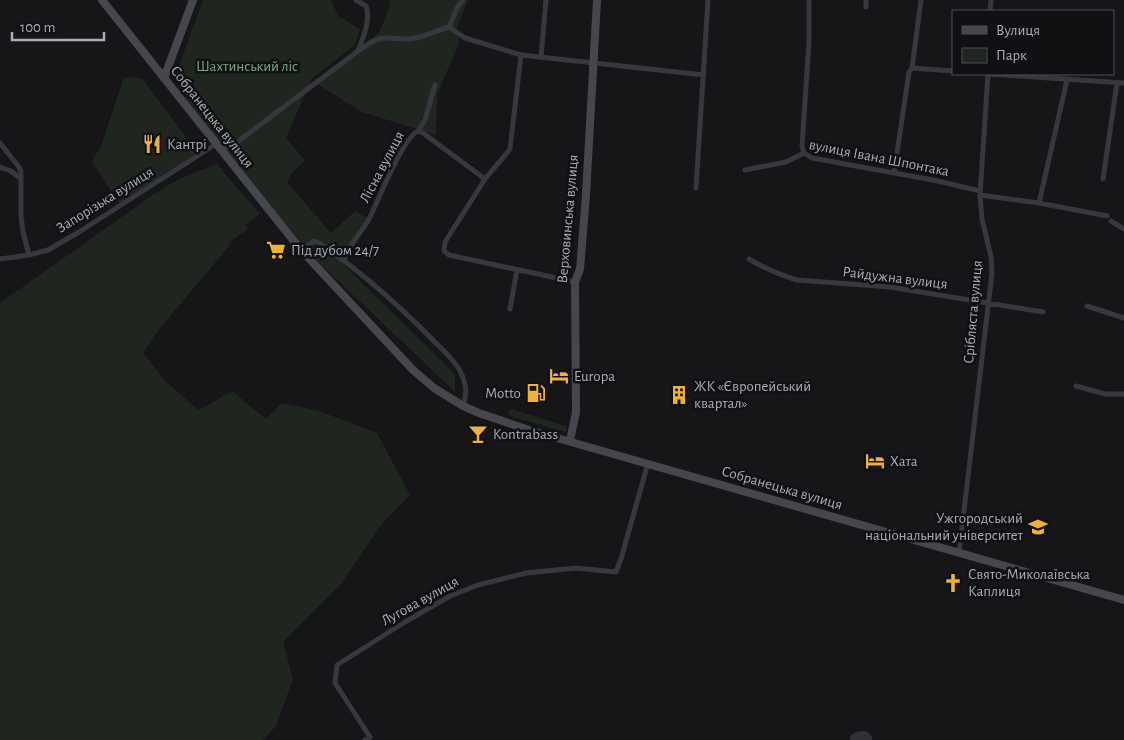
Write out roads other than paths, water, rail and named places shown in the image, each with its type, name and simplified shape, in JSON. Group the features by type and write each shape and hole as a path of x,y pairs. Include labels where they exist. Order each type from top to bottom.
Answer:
{"main road":[{"name":"Собранецька вулиця","path":"102,0 301,250 413,370 434,388 463,406 514,425 1124,600"},
{"path":"164,78 193,0"},
{"name":"Верховинська вулиця","path":"570,441 576,412 575,282 580,262 586,195 592,62 597,0"}],"street":[{"path":"356,0 366,6 368,11 365,34 358,51"},
{"path":"449,27 458,6 464,0"},
{"path":"541,57 546,0"},
{"path":"696,188 708,0"},
{"path":"804,153 802,146 809,42 809,0"},
{"path":"866,0 866,7"},
{"path":"894,173 903,106 909,72 912,68 921,0"},
{"path":"365,34 374,40 381,38 413,39 449,27 465,38 521,55 704,75"},
{"name":"Запорізька вулиця","path":"0,259 48,250 218,147 236,143 374,40"},
{"path":"521,55 510,149 485,179 445,242 444,251 450,255 575,282"},
{"path":"912,68 952,71"},
{"name":"Срібляста вулиця","path":"959,553 992,263 982,219 980,193 989,75"},
{"path":"1002,75 1124,83"},
{"path":"1039,203 1067,80"},
{"path":"1103,179 1117,83"},
{"name":"Лісна вулиця","path":"344,260 347,250 368,220 403,149 425,120 435,85"},
{"path":"418,131 485,179"},
{"path":"0,143 19,166 23,232 29,255"},
{"name":"вулиця Івана Шпонтака","path":"745,170 786,162 804,153 812,158 894,173 980,193 1039,203 1109,219 1124,229"},
{"path":"0,167 11,171 21,179"},
{"path":"301,250 314,241 319,243 344,260 386,295 455,364 466,387 467,393 463,406"},
{"name":"Райдужна вулиця","path":"749,259 782,276 797,280 890,287 1042,312"},
{"path":"510,308 517,270"},
{"path":"1087,306 1124,318"},
{"path":"1076,386 1105,394 1124,394"},
{"name":"Лугова вулиця","path":"366,740 370,737 335,683 337,665 412,617 450,596 478,584 526,573 569,569 616,572 648,464"}],"place":[{"name":"Кантрі","path":"152,144"},
{"name":"Під дубом 24/7","path":"276,250"},
{"name":"Europa","path":"559,376"},
{"name":"Motto","path":"536,393"},
{"name":"ЖК «Європейський квартал»","path":"679,395"},
{"name":"Kontrabass","path":"478,434"},
{"name":"Хата","path":"875,461"},
{"name":"Ужгородський національний університет","path":"1038,527"},
{"name":"Свято-Миколаївська Каплиця","path":"953,583"}],"park label":[{"name":"Шахтинський ліс","path":"247,66"}]}
